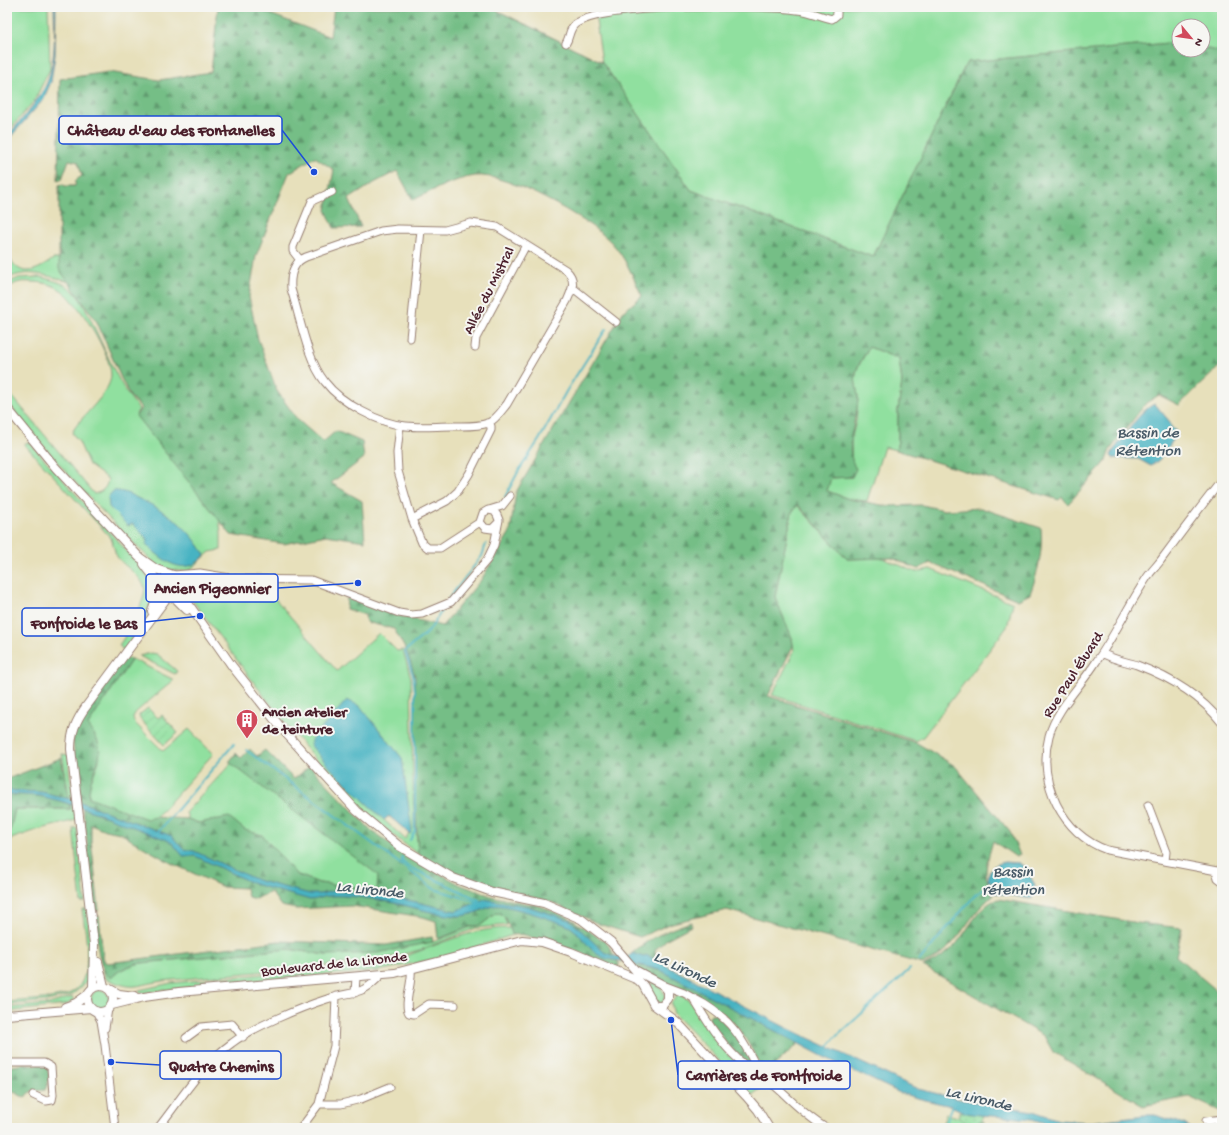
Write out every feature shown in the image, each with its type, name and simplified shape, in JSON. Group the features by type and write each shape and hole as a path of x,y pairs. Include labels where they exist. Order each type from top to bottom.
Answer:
{"street":[{"path":"566,43 570,29 578,23 602,16 636,11 661,8 775,9 806,11 832,19 837,15 837,7"},
{"path":"300,260 293,247 312,201 332,192"},
{"path":"471,223 497,227 566,270 571,276 573,288 507,404 487,423 461,426 400,426 359,410 348,403 326,384 317,371 312,360 291,289 292,273 300,260 319,251 381,231 398,228 421,230 445,230 471,223"},
{"path":"410,338 421,230"},
{"name":"Allée du Mistral","path":"475,347 476,338 526,245"},
{"path":"573,288 616,322"},
{"path":"7,408 56,468 139,556 156,569 172,574 178,579 185,599 205,630"},
{"path":"412,519 447,501 458,492 491,430 491,426 487,423"},
{"path":"400,426 397,453 398,471 412,519 422,543 428,548 436,549 450,543 466,530 482,525 492,529 498,522"},
{"name":"Rue Paul Éluard","path":"1220,869 1107,850 1091,843 1077,832 1064,816 1050,787 1046,762 1048,742 1057,717 1102,653 1147,577 1222,480"},
{"path":"139,635 152,610 161,578 165,575 172,574 200,573 236,579 310,580 399,613 416,615 451,602 483,565 492,550 498,522 510,496 500,507 488,510 481,515 482,525 490,537 492,550"},
{"path":"488,510 496,512 498,522"},
{"path":"139,556 164,594 181,602 205,630 278,724 357,811 399,846 434,868 463,882 492,892 544,903 570,914 606,938 620,954 628,967 641,978 646,992 656,1006 676,1021 746,1096 758,1110 769,1128"},
{"path":"55,1010 76,1003 88,995 93,987 94,944 71,743 74,729 89,703 139,635 169,596 177,593 180,586 192,574"},
{"path":"1102,653 1137,665 1169,680 1195,696 1222,723"},
{"path":"1148,805 1166,852 1166,861"},
{"path":"1220,869 1217,877 1222,881"},
{"name":"Boulevard de la Lironde","path":"110,1007 144,997 199,990 380,975 411,970 522,940 542,942 571,952 614,972 641,978"},
{"path":"94,944 107,987 114,997 105,1021 104,1042"},
{"name":"Boulevard de la Lironde","path":"614,972 628,967"},
{"path":"411,970 412,977 406,1005 409,1012 414,1014 429,1004 455,1005"},
{"path":"158,1128 206,1067 232,1042 284,1017 336,996 355,993 369,988 380,975"},
{"path":"355,993 356,977"},
{"path":"641,978 654,980 693,998 718,1012 734,1028 752,1054 762,1078"},
{"path":"646,992 647,984 654,980"},
{"path":"663,985 676,1021"},
{"path":"93,987 107,987"},
{"name":"Boulevard de la Lironde","path":"107,987 119,994 144,997"},
{"path":"656,1006 664,1005 668,996 678,991"},
{"path":"88,995 88,1004 94,1010 100,1021 115,1128"},
{"path":"302,1128 319,1104 334,1046 336,996"},
{"path":"693,998 712,1029 739,1061 770,1082 808,1116 826,1128"},
{"path":"7,1015 55,1010 94,1010 103,1012 110,1007"},
{"path":"186,1038 201,1027 232,1024 243,1037"},
{"path":"7,1063 44,1063 51,1067 52,1100 46,1101 33,1095"},
{"path":"319,1104 341,1104 361,1099 390,1087"},
{"path":"1206,1121 1222,1119"}],"green space":[{"path":"7,7 48,7 50,69 34,101 7,133"},
{"path":"218,7 252,7 330,37 334,7 490,7 602,62 691,190 873,257 967,62 1171,43 1171,58 1211,58 1211,50 1222,52 1222,364 1179,405 1159,395 1146,403 1110,450 1105,463 1068,504 1062,497 1059,500 896,450 898,441 898,410 902,382 899,359 869,347 857,369 856,381 858,400 851,445 851,453 856,469 852,477 831,478 827,491 849,499 887,506 922,505 944,510 981,508 1041,528 1039,562 1030,594 1018,600 930,563 918,569 892,558 847,559 798,505 792,512 775,597 792,638 793,646 768,696 917,743 955,766 1010,832 1020,855 1016,857 993,841 988,857 986,875 993,896 975,913 953,943 944,952 934,959 922,964 727,910 672,923 640,937 599,924 551,902 468,880 450,873 418,854 415,792 415,676 407,652 394,629 366,622 365,615 346,609 347,598 400,616 442,626 481,580 510,532 516,492 623,312 642,296 620,253 610,241 599,232 566,210 526,189 506,181 489,177 475,176 459,180 413,200 397,171 374,183 349,199 361,227 334,228 326,210 334,170 315,157 289,173 256,256 249,297 258,339 277,391 297,419 323,442 336,431 362,442 364,458 331,483 362,501 365,541 326,535 284,544 231,535 136,416 141,408 130,396 97,322 59,269 59,185 75,186 76,180 82,176 78,162 69,160 62,179 58,180 60,79 109,72 159,80 211,72"},
{"path":"594,7 1222,7 1222,52 1211,50 1211,18 1171,18 1171,43 967,62 873,257 691,190 602,62"},
{"path":"7,256 18,268 27,271 32,271 41,267 53,259 61,259 69,282 38,274 22,274 7,279"},
{"path":"40,277 64,285 71,289 79,298 88,313 120,381 139,409 136,414 219,516 221,550 210,552 190,570 181,571 161,568 156,565 79,486 42,445 7,402 7,390 94,494 104,489 107,485 108,479 89,465 79,442 72,433 106,390 110,382 110,366 100,342 84,316 76,305 61,290 54,286 39,282 24,282 15,284 7,290 7,283 19,278"},
{"path":"869,347 899,359 902,382 898,410 898,441 896,450 884,447 867,501 849,499 827,491 830,478 852,477 851,440 856,421 858,397 855,380 857,369"},
{"path":"29,442 151,578 154,594 153,601 143,622 123,650 119,645 140,607 143,598 144,586 139,578 118,558 111,538 24,444"},
{"path":"797,505 847,559 882,558 916,572 930,569 1013,603 1007,627 923,737 916,741 772,695 794,651 792,638 775,597 792,512"},
{"path":"203,576 233,582 261,582 337,671 379,633 397,651 403,650 411,678 414,829 416,828 418,854 383,827 351,797 321,765 265,698 186,592 186,584 198,577 201,585 194,590 197,594 206,588","holes":["387,816 392,818 409,833 405,839 384,820"]},
{"path":"151,653 157,654 177,671 175,674 139,656"},
{"path":"124,657 132,659 88,725 96,737 100,754 92,777 89,797 147,819 155,817 188,819 198,823 229,817 245,830 262,835 296,874 319,883 377,890 378,875 229,762 236,753 241,758 250,749 257,756 265,750 294,779 310,766 372,831 408,857 461,885 494,897 536,905 568,917 607,943 619,964 618,967 559,945 527,936 513,935 504,916 496,913 481,925 470,927 438,939 436,921 423,917 352,906 296,909 281,906 271,892 255,899 248,897 246,888 223,887 171,863 121,833 105,830 91,824 91,840 99,910 94,912 85,821 80,800 73,743 74,730"},
{"path":"132,659 174,680 136,712 133,717 134,722 163,751 189,729 213,754 163,810 155,817 147,820 89,797 89,786 99,761 88,725"},
{"path":"148,708 158,718 162,715 178,733 164,745 140,719 139,715"},
{"path":"62,754 69,755 69,770 76,820 37,830 8,840 15,809 71,809"},
{"path":"237,757 382,873 377,890 319,883 295,874 252,842 188,819 186,812"},
{"path":"61,758 71,809 15,809 7,842 7,779"},
{"path":"73,828 77,828 85,902 81,902"},
{"path":"998,899 1138,923 1182,928 1176,956 1222,995 1222,1112 1189,1097 1143,1106 1053,1052 1044,1036 923,966 933,962 948,952 956,944 981,910"},
{"path":"82,909 87,909 92,963 91,978 72,995 47,1001 7,1005 7,1002 46,999 61,996 68,994 77,988 83,980 87,956 87,943"},
{"path":"496,913 504,916 507,925 476,928 420,950 375,961 162,981 139,986 122,985 105,978 103,969 111,978 124,968 141,963 288,949 326,955 433,942 470,927 481,925"},
{"path":"99,916 103,957 105,962 108,963 279,941 386,945 432,937 433,942 378,953 326,955 288,949 141,963 124,968 111,978 102,967 98,950 95,917"},
{"path":"691,922 691,926 667,939 655,950 657,959 632,962 628,957 642,945 657,936"},
{"path":"510,928 513,935 444,957 378,971 230,982 140,993 139,990 171,983 378,963 411,954 476,932"},
{"path":"638,965 662,971 799,1043 765,1074 744,1036 726,1016 688,993 634,968"},
{"path":"652,983 655,983 663,991 663,1002 657,1003 648,988"},
{"path":"96,990 104,990 109,995 107,1006 104,1008 96,1008 91,1003 91,995"},
{"path":"678,995 685,997 691,1002 702,1016 720,1046 763,1087 752,1095 674,1014 671,1003"},
{"path":"72,997 74,1001 65,1005 7,1012 7,1008 49,1004"},
{"path":"711,1014 717,1014 740,1041 751,1061 749,1063 728,1045 708,1018"},
{"path":"26,1064 45,1065 49,1077 45,1090 31,1092 25,1098 7,1088 7,1067"},
{"path":"960,1111 983,1115 982,1120 976,1123 968,1124 958,1117"},
{"path":"946,1114 958,1117 965,1122 984,1121 983,1128 941,1128"}],"water":[{"path":"54,7 56,7 55,55 51,82 43,100 7,141 7,137 41,94 49,78 54,48"},
{"name":"Bassin de Rétention","path":"1155,404 1170,422 1171,427 1178,433 1160,459 1151,466 1138,459 1113,458 1111,456 1113,451 1132,424 1144,411"},
{"path":"113,491 128,494 148,503 176,520 191,536 205,555 190,566 182,567 167,561 146,544 148,540 134,525 132,524 128,526 109,507 108,497"},
{"path":"347,700 360,706 402,758 412,831 410,834 389,816 384,820 333,771 311,746 311,740"},
{"path":"7,790 42,792 78,801 172,836 183,849 194,851 257,880 310,894 320,894 333,891 386,895 456,911 484,899 527,906 570,920 604,952 613,956 628,957 633,953 643,957 646,955 787,1028 918,1089 963,1100 1033,1111 1059,1120 1090,1122 1155,1115 1184,1124 1191,1128 1156,1128 1137,1126 1122,1128 1061,1128 1032,1119 966,1113 951,1106 900,1093 822,1056 662,971 640,965 636,966 628,962 606,959 592,950 571,928 540,916 518,909 499,906 493,906 470,914 455,916 357,897 330,896 310,900 254,884 195,856 183,856 172,843 167,840 94,812 60,801 39,796 10,794 7,805"},
{"name":"Bassin rétention","path":"1004,862 1019,863 1025,867 1035,885 1032,899 994,893 992,882 988,881 989,873 993,866"}],"waterway":[{"path":"505,497 518,472 539,440 567,390 606,329"},
{"path":"449,598 482,556 486,544"},
{"path":"410,840 415,831 415,691 413,675 405,651 429,631 441,612"},
{"path":"158,832 234,744"},
{"path":"246,750 434,889 482,903"},
{"path":"402,857 402,861 407,866 479,900"},
{"path":"919,961 976,894 993,884"},
{"path":"827,1048 835,1038 910,969"},
{"name":"La Lironde","path":"944,1128 953,1105"}],"place":[{"name":"Château d'eau des Fontanelles","path":"314,172"},
{"name":"Ancien Pigeonnier","path":"358,583"},
{"name":"Fonfroide le Bas","path":"200,616"},
{"name":"Ancien atelier de teinture","path":"247,740"},
{"name":"Carrières de Fontfroide","path":"671,1020"},
{"name":"Quatre Chemins","path":"111,1062"}]}
